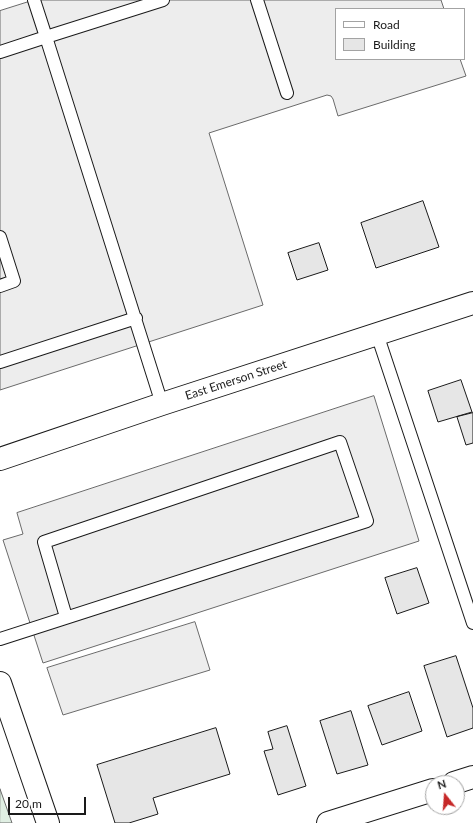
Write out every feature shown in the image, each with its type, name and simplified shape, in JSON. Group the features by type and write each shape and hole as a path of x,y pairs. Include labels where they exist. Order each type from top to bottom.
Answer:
{"main road":[{"name":"East Emerson Street","path":"0,459 162,404 473,303"},
{"path":"1,688 48,823"},
{"path":"328,823 425,793"}],"lane":[{"path":"34,0 162,404"},
{"path":"0,52 163,0"},
{"path":"257,0 287,93"},
{"path":"0,237 14,281 0,286"},
{"path":"0,362 136,318"},
{"path":"377,334 473,623"},
{"path":"0,638 66,617 367,521 340,442 44,542 66,617"}],"green space":[{"path":"0,789 12,823 0,823"}],"shaded area":[{"path":"34,0 441,0 444,8 335,8 335,60 460,60 466,76 338,116 333,99 331,96 327,95 209,133 263,305 0,390 0,11"},
{"path":"374,396 419,541 43,663 3,540 23,534 17,513"},
{"path":"195,622 210,670 63,715 47,668"}],"building":[{"path":"423,201 439,247 376,268 361,223"},
{"path":"319,243 328,270 297,280 288,253"},
{"path":"461,380 472,412 438,422 428,391"},
{"path":"473,413 473,443 466,445 457,417"},
{"path":"417,568 429,603 397,614 385,578"},
{"path":"456,656 473,708 473,728 447,737 424,666"},
{"path":"409,692 422,731 382,745 368,706"},
{"path":"351,711 368,765 337,774 320,721"},
{"path":"287,726 306,786 278,795 264,751 273,749 268,732"},
{"path":"216,728 230,774 153,798 158,814 129,823 115,823 97,765"}]}
